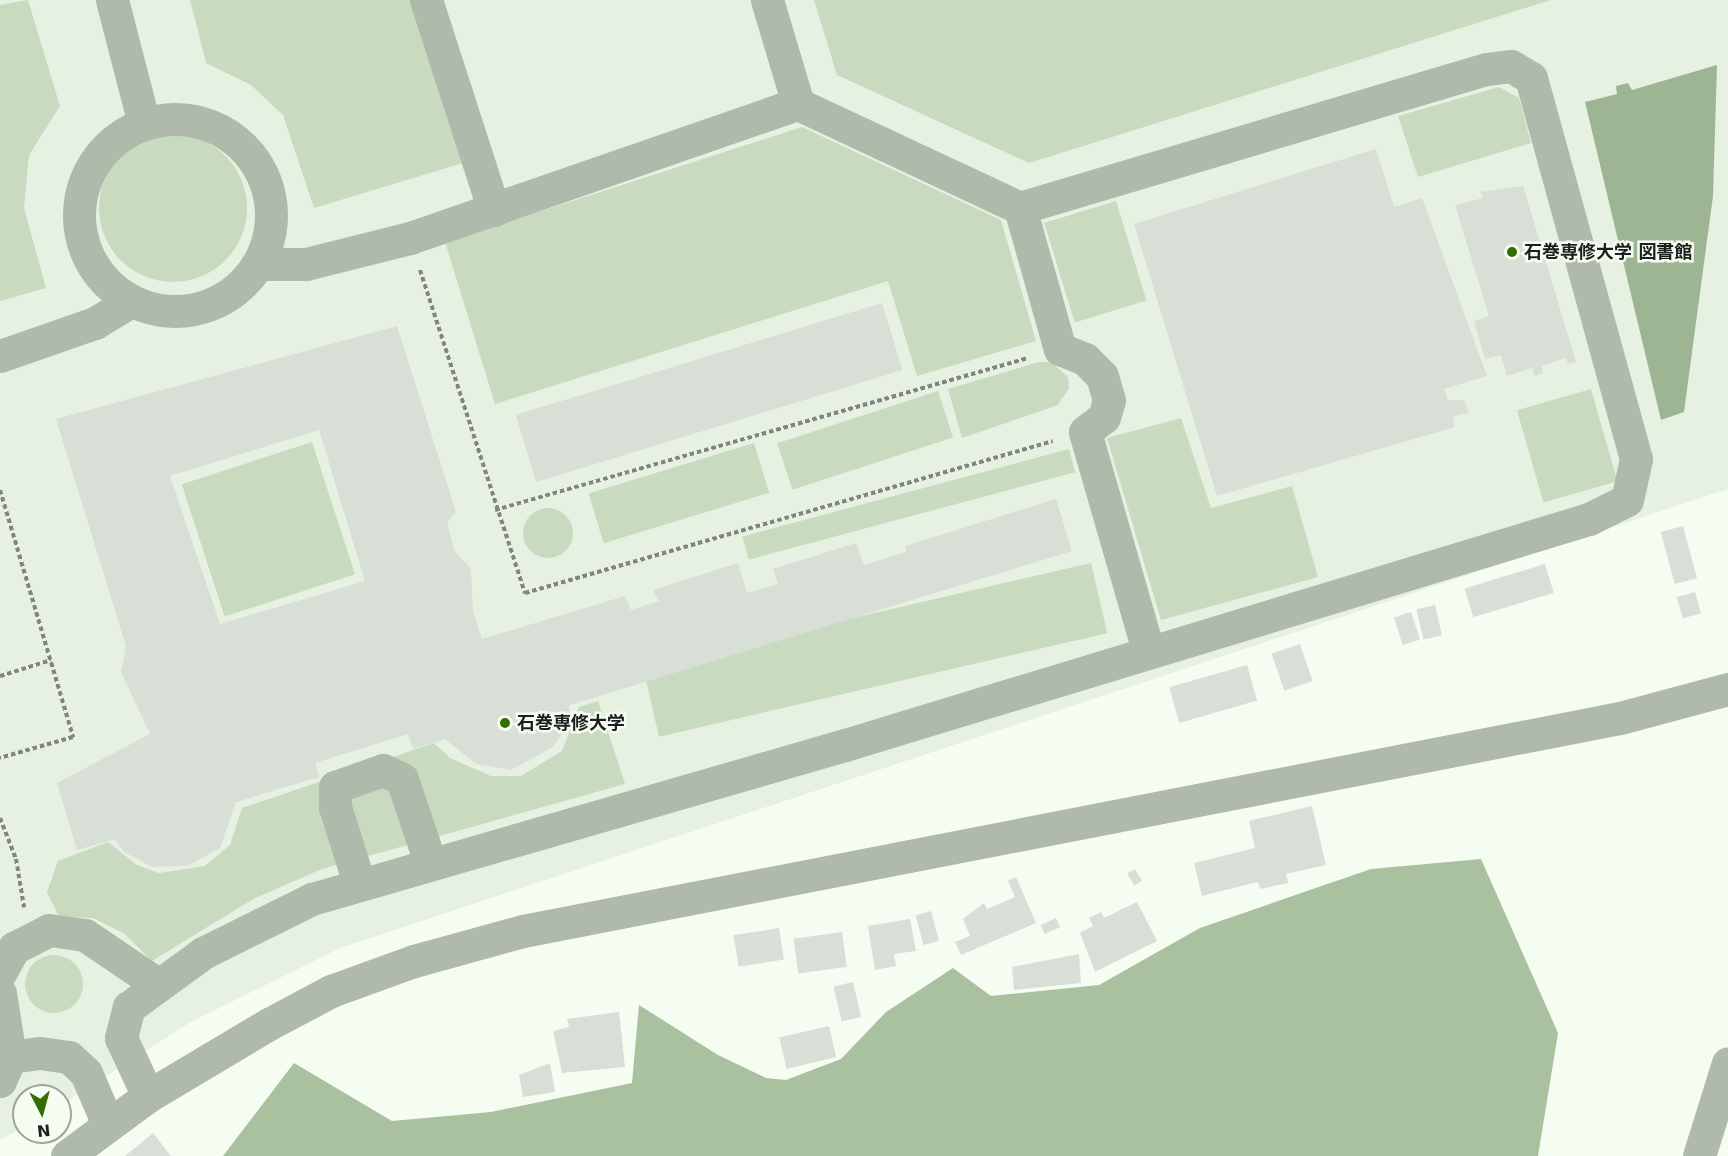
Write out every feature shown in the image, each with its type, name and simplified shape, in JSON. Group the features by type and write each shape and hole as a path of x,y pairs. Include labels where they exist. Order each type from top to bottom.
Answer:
{"street":[{"path":"112,0 144,124"},
{"path":"426,0 494,210"},
{"path":"767,0 798,104"},
{"path":"148,1096 121,1038 129,1007 156,983 250,927 359,883 845,745 1148,650 1589,519 1627,500 1636,459 1539,95 1531,78 1511,66 1486,69 1020,208 798,104 410,238 306,264 258,264"},
{"path":"199,122 246,151 265,181 271,213 258,264 230,294 199,308 160,310 131,301 102,279 88,258 79,204 88,173 103,151 144,124 199,122"},
{"path":"1020,208 1060,348 1084,359 1102,376 1109,400 1104,417 1085,432 1148,650"},
{"path":"0,356 95,323 131,301"},
{"path":"67,1156 148,1096 331,992 414,961 523,931 1620,718 1728,689"},
{"path":"359,883 335,807 335,787 383,770 402,779 430,862"},
{"path":"0,973 14,948 49,930 85,935 156,983"},
{"path":"0,993 5,1069 40,1053 69,1057 86,1073 108,1124"},
{"path":"1699,1156 1728,1063"}],"path":[{"path":"410,238 495,510 525,593 1085,432"},
{"path":"495,510 1060,348"},
{"path":"0,490 74,737 0,758"},
{"path":"0,676 51,660"},
{"path":"0,818 16,859 30,940"}],"shaded area":[{"name":"石巻専修大学","path":"0,0 1728,0 1728,489 340,948 189,1023 72,1098 72,1084 12,1084 12,1134 0,1140"},
{"path":"28,0 60,106 29,155 24,208 46,288 0,301 0,5"},
{"path":"190,0 413,0 463,163 314,208 283,115 251,85 206,63"},
{"path":"814,0 1551,0 1029,163 837,75"},
{"path":"1717,65 1713,196 1684,412 1661,420 1585,102 1617,94 1616,86 1628,83 1632,90"},
{"path":"1499,87 1519,98 1531,143 1418,177 1398,116"},
{"path":"802,127 1001,220 1036,341 917,376 888,281 495,404 445,242"},
{"path":"173,134 201,140 225,156 241,180 247,208 241,236 225,260 201,276 173,282 145,276 121,260 105,236 99,208 105,180 121,156 145,140"},
{"path":"1116,201 1146,300 1075,322 1044,223"},
{"path":"1039,362 1051,362 1068,377 1069,388 1058,405 962,438 948,389"},
{"path":"1591,389 1617,481 1543,503 1517,410"},
{"path":"938,391 953,438 792,490 777,443"},
{"path":"1181,418 1211,508 1292,486 1318,577 1161,620 1107,438"},
{"path":"312,442 355,574 225,617 182,484"},
{"path":"754,443 769,493 604,543 589,494"},
{"path":"1069,449 1075,472 749,560 743,536"},
{"path":"548,508 557,510 568,519 573,533 571,542 562,553 548,558 539,556 528,547 523,533 525,524 534,513"},
{"path":"1091,563 1107,633 659,737 643,666"},
{"path":"598,701 625,784 322,869 253,899 152,961 125,934 93,918 59,917 47,892 58,861 108,842 137,865 159,873 205,866 230,845 242,808 434,743 450,758 491,776 521,776 562,751 579,707"},
{"path":"1481,859 1558,1033 1538,1156 223,1156 294,1063 392,1121 491,1112 632,1083 639,1005 718,1055 766,1078 786,1080 841,1059 886,1012 953,968 991,996 1099,985 1200,928 1371,869"},
{"path":"48,955 60,955 75,963 83,978 83,990 75,1005 60,1013 48,1013 33,1005 25,990 25,978 33,963"}],"building":[{"path":"1376,149 1394,207 1422,198 1487,376 1444,389 1448,400 1464,400 1469,413 1453,416 1455,427 1217,496 1134,224"},
{"path":"1523,186 1576,362 1568,364 1566,358 1541,366 1543,373 1534,376 1532,368 1507,376 1501,355 1485,359 1474,321 1489,316 1455,205 1483,198 1481,192"},
{"path":"882,303 902,370 536,482 516,415"},
{"path":"397,326 456,512 447,523 455,552 471,569 473,612 482,639 625,596 631,610 659,601 653,590 738,563 747,593 778,584 773,569 856,543 864,565 906,552 905,546 1056,499 1072,551 570,705 565,729 553,747 511,770 476,764 445,739 413,749 408,734 315,763 319,777 236,802 220,848 188,866 152,867 124,852 115,839 77,850 57,783 150,734 121,672 126,646 56,419","holes":["319,430 365,581 220,624 170,476"]},
{"path":"1683,526 1697,578 1675,584 1661,532"},
{"path":"1545,564 1554,593 1473,617 1465,589"},
{"path":"1695,592 1701,613 1683,618 1677,597"},
{"path":"1435,605 1442,635 1423,639 1416,609"},
{"path":"1411,612 1420,640 1403,645 1394,618"},
{"path":"1300,644 1313,681 1284,691 1272,654"},
{"path":"1247,665 1257,701 1179,723 1169,687"},
{"path":"1312,806 1326,865 1286,874 1288,883 1260,889 1258,882 1202,896 1194,863 1255,848 1249,821"},
{"path":"1135,869 1142,881 1134,886 1127,874"},
{"path":"1016,877 1036,923 961,955 955,942 970,936 963,919 984,903 987,909 1015,897 1008,881"},
{"path":"1137,902 1157,941 1095,972 1080,933 1093,926 1089,918 1101,912 1104,918"},
{"path":"931,911 939,941 924,945 916,915"},
{"path":"1056,918 1060,927 1045,934 1040,925"},
{"path":"910,919 916,951 894,954 896,966 875,970 868,926"},
{"path":"779,928 784,960 739,967 734,935"},
{"path":"842,932 847,967 798,973 793,939"},
{"path":"1079,954 1081,983 1014,990 1012,967"},
{"path":"853,982 861,1017 842,1022 834,986"},
{"path":"619,1012 625,1067 562,1073 553,1031 569,1027 567,1019"},
{"path":"829,1026 836,1057 787,1069 779,1037"},
{"path":"550,1063 555,1092 523,1097 519,1075"},
{"path":"153,1133 171,1156 125,1156"}],"place":[{"name":"石巻専修大学 図書館","path":"1512,252"},
{"name":"石巻専修大学","path":"505,723"}]}
